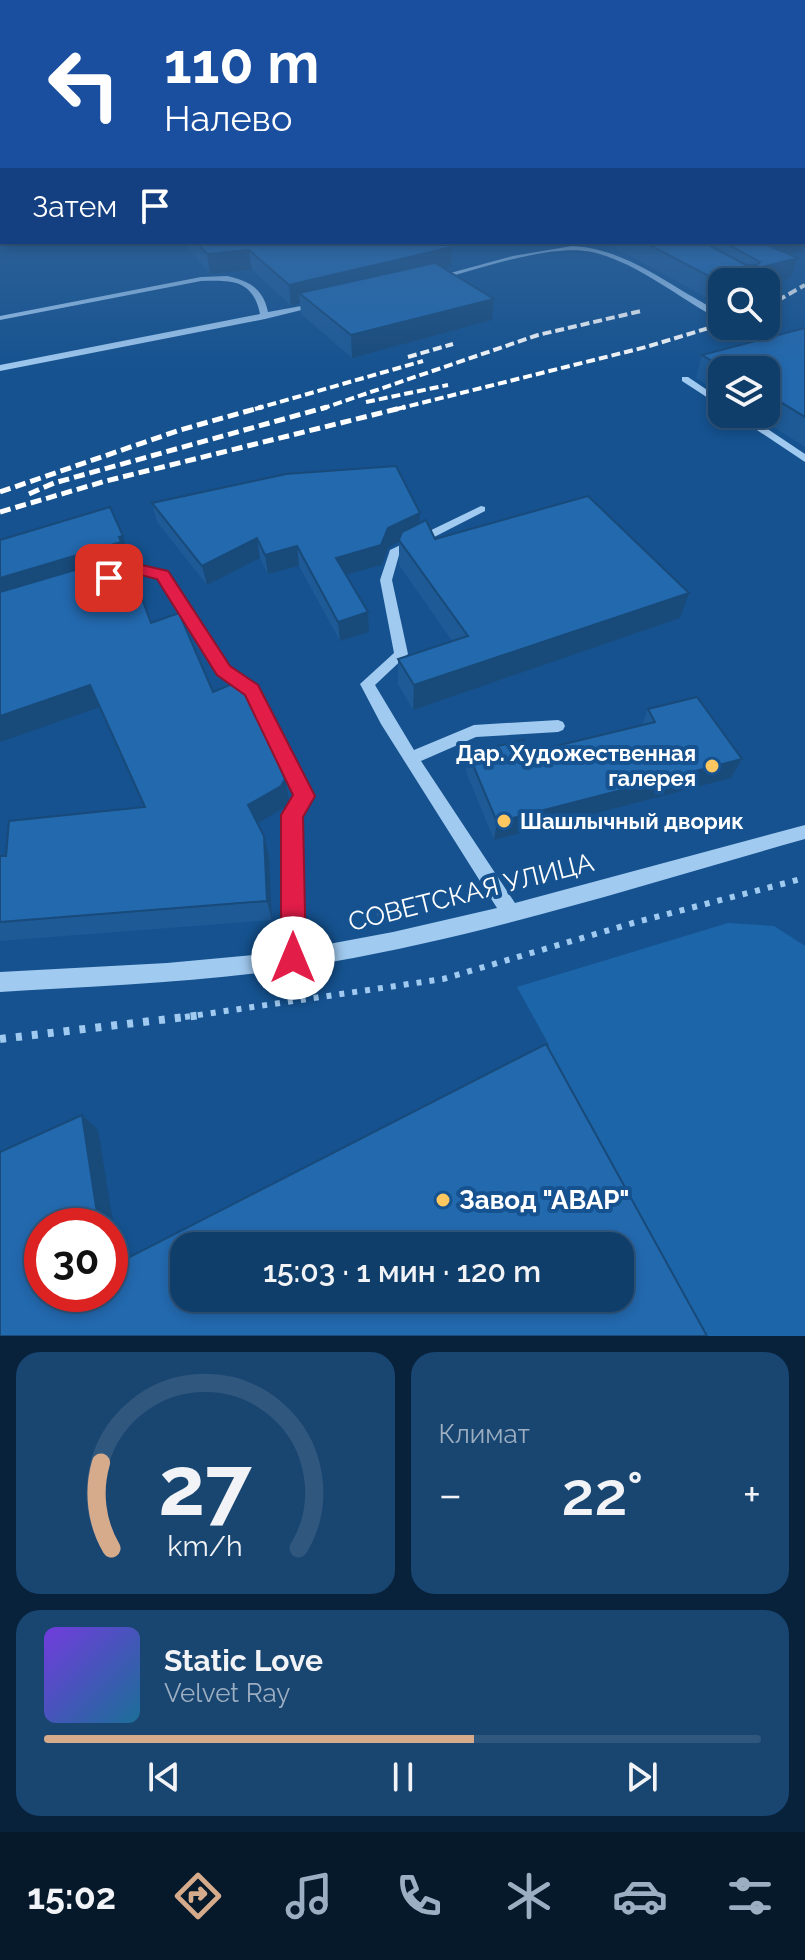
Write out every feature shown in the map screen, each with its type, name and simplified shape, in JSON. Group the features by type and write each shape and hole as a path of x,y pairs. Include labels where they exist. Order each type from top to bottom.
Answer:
{"street":[{"path":"420,281 552,251 585,249 616,257 708,309"},
{"path":"0,318 201,279 227,278 247,283 262,303 265,317"},
{"path":"0,368 327,303"},
{"path":"685,379 708,395"},
{"path":"759,428 805,459"},
{"path":"481,509 394,553 386,580 401,654 367,684 510,912"},
{"path":"106,579 137,569 162,575 224,670 252,690 304,796 292,815 293,958"},
{"path":"411,758 474,731 558,726"},
{"name":"СОВЕТСКАЯ УЛИЦА","path":"0,982 217,969 333,953 510,912 805,832"}],"path":[{"path":"0,1039 257,1009 443,979 633,923 805,878"},
{"path":"372,917 419,907"}],"shaded area":[{"path":"728,923 774,926 805,946 805,1336 687,1336 540,1061 549,1045 517,987"}],"building":[{"path":"202,248 446,248 289,285 249,250 207,254"},
{"path":"656,248 715,248 746,265 760,262 735,248 775,248 798,258 758,268 708,268 708,276"},
{"path":"435,263 494,299 351,335 299,293"},
{"path":"805,328 805,417 780,402 780,356 708,356 708,359 702,355 759,340 780,340 780,335"},
{"path":"396,466 420,513 388,528 381,545 336,558 368,612 338,622 297,546 265,555 257,538 202,566 152,503 286,474"},
{"path":"588,496 689,593 414,685 398,659 468,636 399,540 402,532 426,520 435,539"},
{"path":"110,507 123,536 119,537 121,542 0,578 0,540"},
{"path":"126,555 151,623 179,613 213,692 242,680 285,779 281,786 248,805 264,836 267,901 0,922 0,856 6,856 9,821 145,807 90,685 0,716 0,592"},
{"path":"697,697 742,759 497,822 468,753 524,740 531,752 655,722 648,709"},
{"name":"Завод \"АВАР\"","path":"546,1044 707,1336 0,1336 0,1152 82,1115 96,1208 24,1208 24,1312 128,1312 128,1258 170,1236 170,1312 634,1312 634,1232 178,1232"}],"railway":[{"path":"780,299 805,285"},
{"path":"326,407 538,335 641,311"},
{"path":"397,409 646,347 708,328"},
{"path":"408,357 453,344"},
{"path":"262,407 423,361"},
{"path":"366,402 448,385"},
{"path":"0,492 180,430 262,407"},
{"path":"255,409 262,407"},
{"path":"29,494 54,483 326,407"},
{"path":"321,409 326,407"},
{"path":"0,512 106,481 405,407"}],"place":[{"name":"Дар. Художественная галерея","path":"712,766"},
{"name":"Шашлычный дворик","path":"504,821"},
{"name":"Завод \"АВАР\"","path":"443,1200"}],"route":[{"path":"109,578 137,569 162,575 224,670 252,690 304,796 292,815 293,958"}]}
